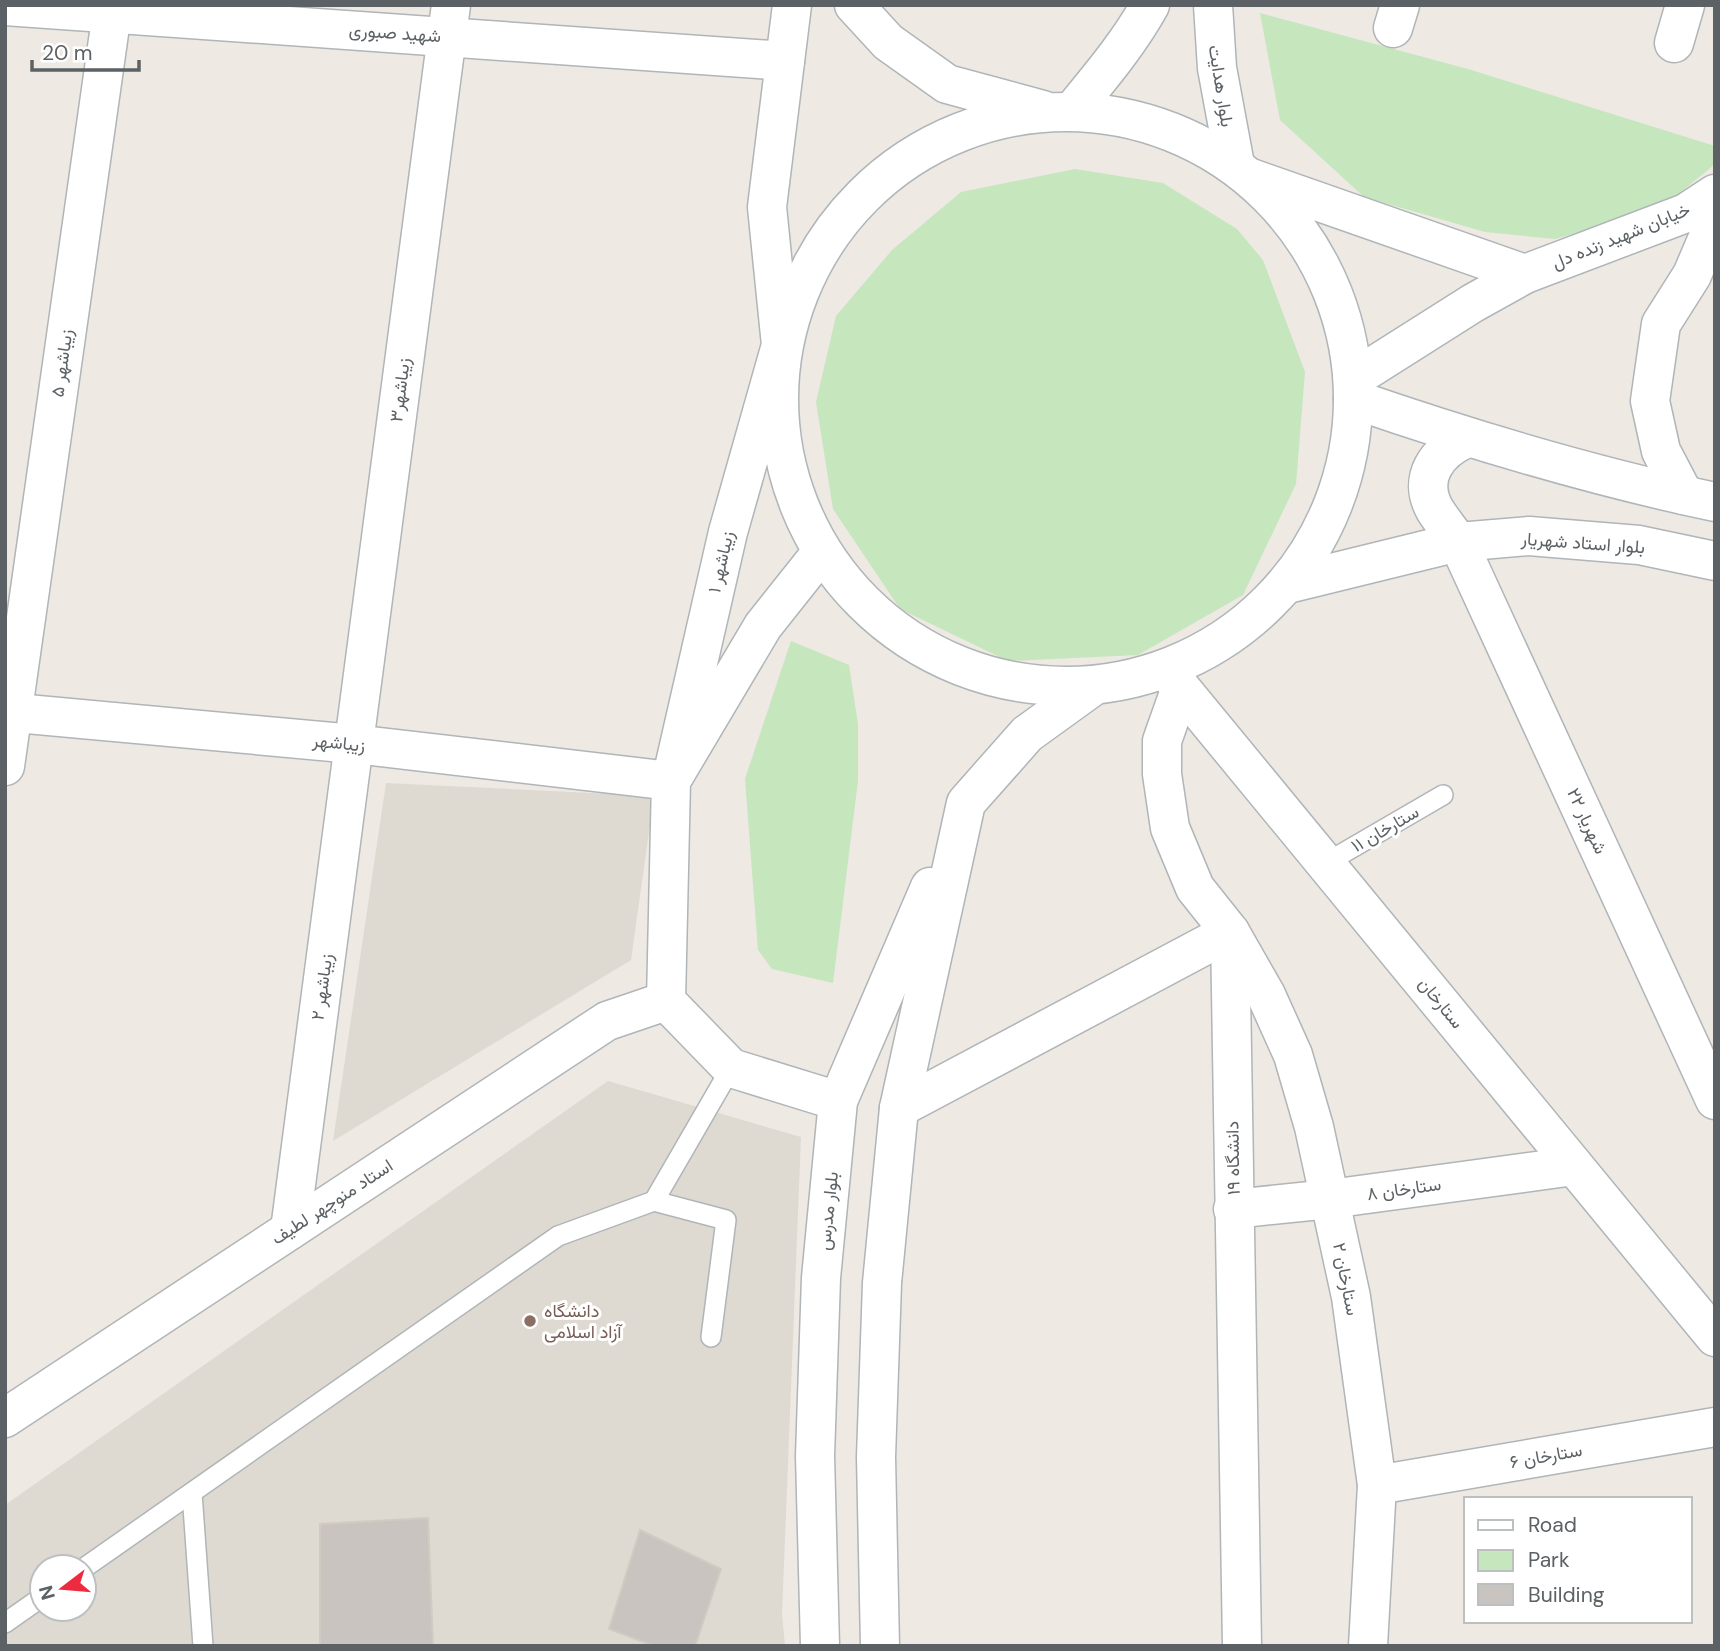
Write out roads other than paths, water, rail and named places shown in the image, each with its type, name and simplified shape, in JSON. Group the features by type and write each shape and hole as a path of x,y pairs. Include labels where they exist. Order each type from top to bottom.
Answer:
{"street":[{"path":"792,5 767,207 781,345 787,453 821,553 861,603 910,643 967,670 1028,686 1092,687 1173,680 1232,635 1287,584 1323,528 1346,465 1353,389 1322,268 1243,172"},
{"path":"854,5 888,42 947,84 1058,109 1131,117 1153,124 1186,136 1243,172 1525,274"},
{"path":"1058,109 1115,58 1150,5"},
{"name":"بلوار هدایت","path":"1213,5 1217,68 1243,172"},
{"path":"1674,43 1685,5"},
{"name":"شهید صبوری","path":"5,6 449,21 785,61"},
{"name":"زیباشهر ۵","path":"5,766 9,713 112,9"},
{"name":"زیباشهر۳","path":"354,744 449,21"},
{"name":"زیباشهر ۱","path":"666,1001 671,781 728,532 804,273 846,210 902,160 969,125 1058,109"},
{"name":"خیابان شهید زنده دل","path":"1353,389 1473,303 1525,274 1686,213 1715,194"},
{"path":"1699,498 1661,451 1650,401 1661,324 1692,275 1715,221"},
{"path":"1353,389 1466,438 1699,498"},
{"name":"شهریار ۲۲","path":"1466,438 1450,445 1438,457 1431,473 1429,491 1434,508 1458,542 1715,1100"},
{"name":"بلوار استاد شهریار","path":"1287,584 1458,542 1529,536 1639,545 1715,561"},
{"path":"671,781 763,626 821,553"},
{"path":"900,1108 1230,932 1195,888 1170,828 1162,774 1162,741 1173,680"},
{"name":"ستارخان","path":"1173,680 1715,1337"},
{"name":"بلوار مدرس","path":"820,1646 816,1429 821,1278 838,1101 966,803 1027,734 1092,687"},
{"name":"زیباشهر","path":"9,713 354,744 671,781"},
{"name":"زیباشهر ۲","path":"290,1230 354,744"},
{"name":"بلوار مدرس","path":"880,1646 876,1457 883,1283 900,1108 966,803"},
{"name":"ستارخان ۲","path":"1230,932 1266,995 1293,1055 1314,1127 1351,1297 1377,1485 1368,1646"},
{"name":"دانشگاه ۱۹","path":"1230,932 1242,1646"},
{"path":"666,1001 731,1068 838,1101"},
{"name":"استاد منوچهر لطیف","path":"5,1418 607,1021 666,1001"},
{"name":"ستارخان ۸","path":"1233,1209 1330,1199 1574,1166"},
{"name":"ستارخان ۶","path":"1377,1485 1715,1427"}],"lane":[{"name":"ستارخان ۱۱","path":"1326,863 1443,795"},
{"path":"654,1202 731,1068"},
{"path":"98,1558 558,1236 654,1202 726,1220 711,1337"},
{"path":"192,1493 203,1646"},
{"path":"5,1623 28,1607"}],"place":[{"name":"دانشگاه آزاد اسلامی","path":"530,1321"}]}
